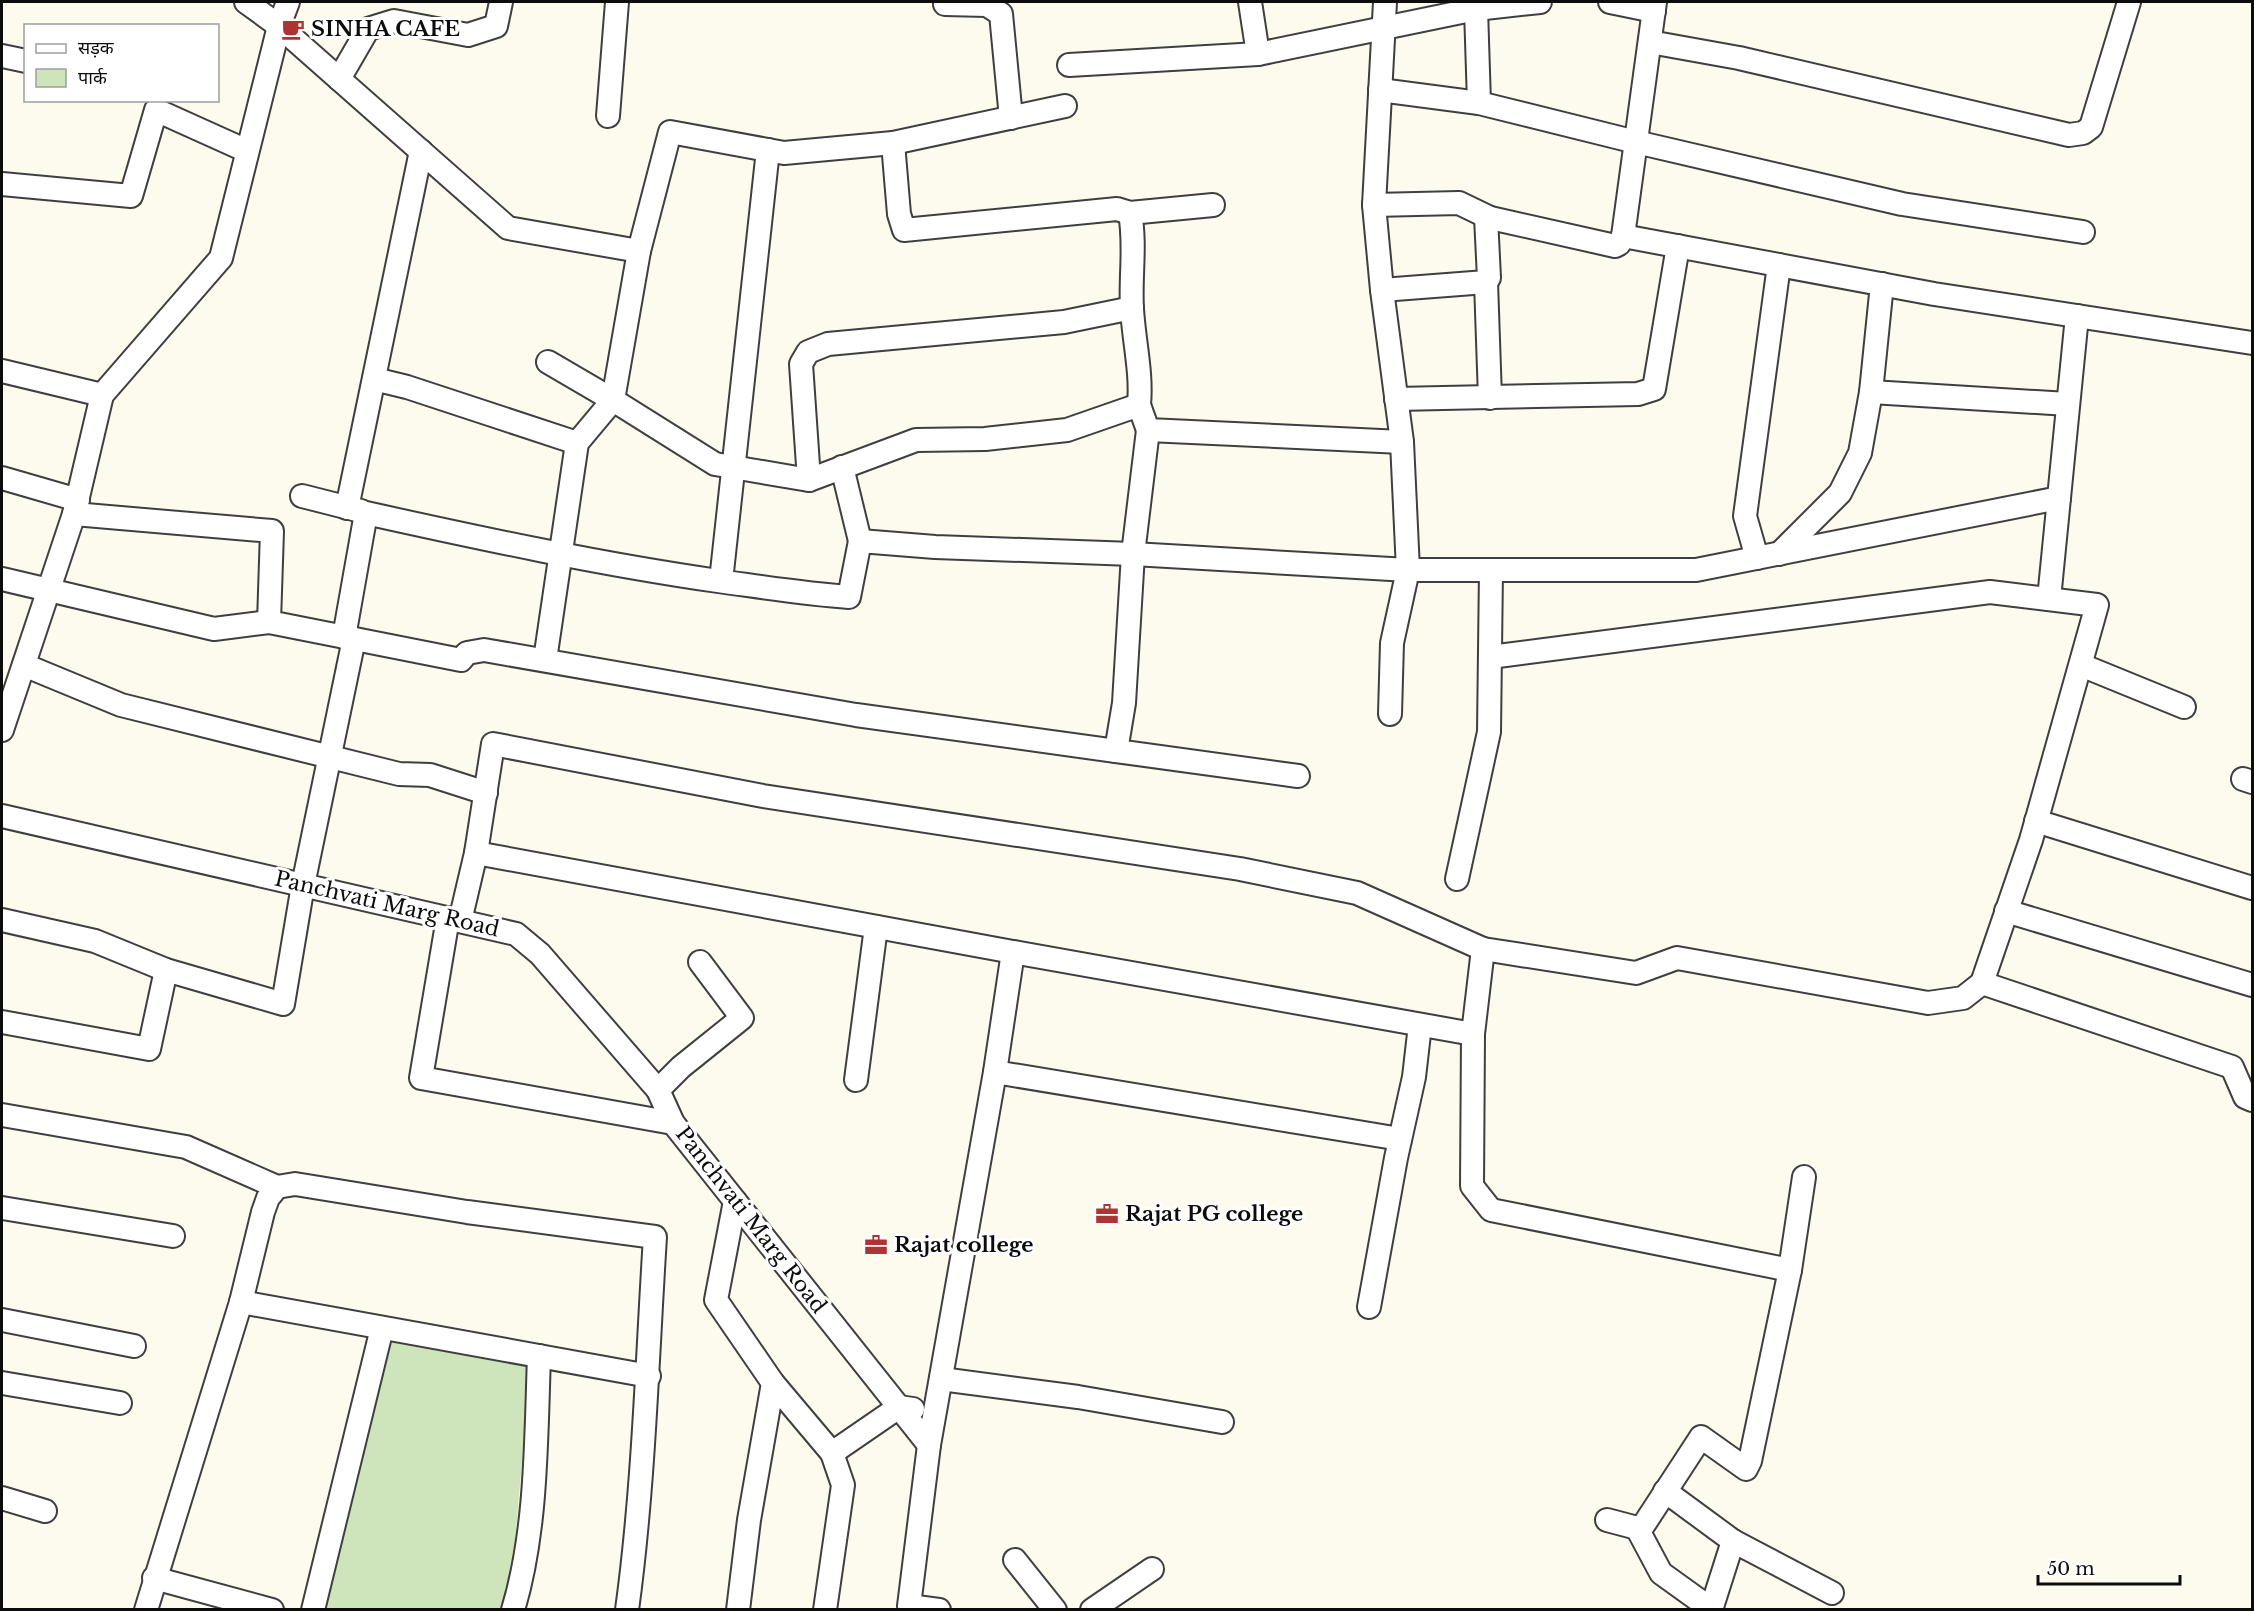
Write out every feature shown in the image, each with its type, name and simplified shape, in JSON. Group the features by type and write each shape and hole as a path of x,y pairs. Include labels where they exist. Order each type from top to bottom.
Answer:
{"street":[{"path":"246,2 279,26 508,228 639,251"},
{"path":"2,730 76,507 102,395 221,258 279,26 288,2"},
{"path":"339,79 368,29 394,21 468,35 496,26 501,2"},
{"path":"608,116 617,2"},
{"path":"945,2 987,5 1001,15 1011,118"},
{"path":"1250,2 1258,54"},
{"path":"1385,2 1374,205 1382,291 1402,442 1408,570 1392,644 1390,714"},
{"path":"1069,65 1258,54 1476,9 1540,2"},
{"path":"1374,205 1459,203 1488,216 1615,246 1619,244 1623,236 1654,6 1610,2"},
{"path":"1650,42 1739,58 2068,135 2083,133 2091,127 2129,2"},
{"path":"1476,9 1479,103"},
{"path":"2,56 24,61"},
{"path":"1380,90 1479,103 1902,204 2083,232"},
{"path":"2,184 131,196 153,105 247,151"},
{"path":"545,660 577,444 613,400 639,251 670,132 784,153 893,143 1065,106"},
{"path":"893,143 898,214 904,230 1118,209 1130,213 1213,205"},
{"path":"721,581 768,150"},
{"path":"2,920 95,940 166,970 282,1004 349,638 356,510 374,379 421,151"},
{"path":"1116,751 1124,703 1133,554 1148,430 1139,405 1141,385 1132,308 1134,234 1130,213"},
{"path":"1488,216 1485,219 1489,278 1486,282 1490,398"},
{"path":"1623,236 1882,284 2253,343"},
{"path":"1396,399 1638,394 1654,389 1678,246"},
{"path":"1757,558 1745,516 1779,265"},
{"path":"1382,291 1486,282"},
{"path":"1779,554 1840,493 1860,453 1871,392 1882,284"},
{"path":"809,480 801,364 808,352 828,345 1064,322 1132,308"},
{"path":"2049,599 2077,316"},
{"path":"548,362 715,464 809,480 916,440 985,440 1067,430 1139,405"},
{"path":"2,371 102,395"},
{"path":"374,379 407,387 577,444"},
{"path":"1871,392 2068,404"},
{"path":"1148,430 1402,442"},
{"path":"302,496 495,542 655,572 809,594 849,597 860,541 842,468"},
{"path":"2,478 76,507 272,531 269,622"},
{"path":"860,541 935,547 1133,554 1408,570 1696,570 2059,498"},
{"path":"1457,879 1489,732 1491,570"},
{"path":"2,579 48,592 214,628 269,622 461,660 467,653 484,650 856,715 1298,776"},
{"path":"673,1123 421,1078 454,919 476,853 493,744 763,796 1240,869 1357,893 1483,949 1636,973 1677,958 1928,1003 1964,998 1982,983 2036,821 2097,605 1990,592 1490,657"},
{"path":"24,665 121,705 399,774 430,775 486,793"},
{"path":"2081,665 2184,707"},
{"name":"Panchvati Marg Road","path":"2,816 516,934 540,954 658,1090 673,1123 929,1445"},
{"path":"2036,821 2253,888"},
{"path":"476,853 1473,1034"},
{"path":"2006,911 2253,984"},
{"path":"856,1080 876,927"},
{"path":"1483,949 1473,1034 1472,1186 1491,1210 1790,1270"},
{"path":"939,1610 909,1608 929,1445 995,1072 1013,952"},
{"path":"658,1090 681,1067 742,1018 700,962"},
{"path":"2,1022 149,1049 166,970"},
{"path":"1982,983 2232,1067 2246,1097 2253,1100"},
{"path":"1369,1307 1400,1139 1414,1077 1420,1025"},
{"path":"995,1072 1400,1139"},
{"path":"2,1115 186,1147 277,1187 295,1184 467,1212 655,1237 649,1376 634,1560 627,1610"},
{"path":"1607,1520 1641,1529 1701,1437 1746,1469 1750,1461 1790,1270 1804,1178"},
{"path":"146,1610 241,1302 263,1212 268,1198 277,1187"},
{"path":"735,1200 716,1300 773,1383 832,1453 843,1485 825,1610"},
{"path":"2,1208 173,1236"},
{"path":"241,1302 649,1376"},
{"path":"2,1320 134,1346"},
{"path":"313,1610 382,1328"},
{"path":"513,1610 521,1584 535,1472 539,1356"},
{"path":"941,1379 1078,1397 1222,1422"},
{"path":"2,1383 120,1403"},
{"path":"738,1610 749,1520 773,1383"},
{"path":"832,1453 900,1407 935,1413"},
{"path":"1665,1491 1733,1541 1832,1593"},
{"path":"2,1498 45,1511"},
{"path":"1637,1528 1661,1573 1711,1609 1733,1541"},
{"path":"1015,1560 1055,1610"},
{"path":"1092,1610 1152,1569"},
{"path":"154,1578 272,1610"}],"green space":[{"path":"391,1339 528,1367 511,1590 506,1609 325,1610"}],"place":[{"name":"SINHA CAFE","path":"293,29"},
{"name":"Rajat PG college","path":"1107,1214"},
{"name":"Rajat college","path":"876,1245"}]}
